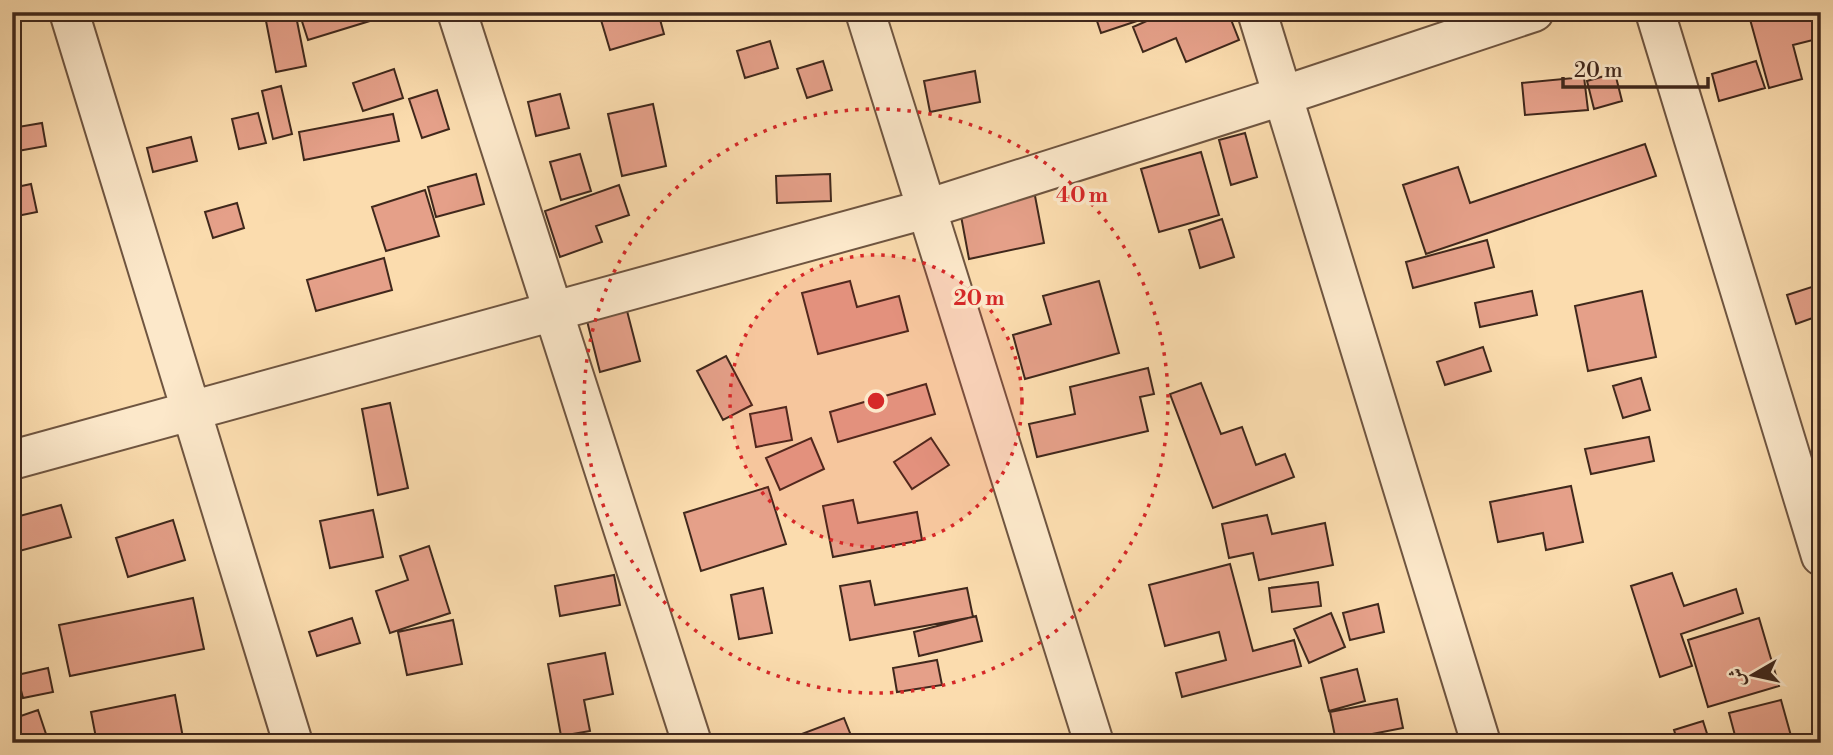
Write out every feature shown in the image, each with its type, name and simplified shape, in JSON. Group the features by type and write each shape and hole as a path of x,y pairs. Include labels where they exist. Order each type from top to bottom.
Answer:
{"street":[{"path":"69,12 293,743"},
{"path":"457,12 692,743"},
{"path":"865,12 1094,743"},
{"path":"1257,12 1481,743"},
{"path":"12,460 926,209 1282,96 1534,12"},
{"path":"1655,12 1821,555"}],"building":[{"path":"299,12 370,12 373,20 308,40"},
{"path":"627,12 658,12 664,34 610,50 601,20"},
{"path":"1094,12 1160,12 1161,13 1101,33"},
{"path":"1167,12 1228,12 1239,40 1186,62 1176,38 1143,52 1133,27"},
{"path":"1748,12 1821,12 1821,38 1793,45 1802,79 1769,88"},
{"path":"296,16 306,66 276,72 266,21"},
{"path":"770,41 778,68 745,78 737,51"},
{"path":"823,61 832,90 807,98 797,69"},
{"path":"1756,61 1765,88 1719,101 1712,74"},
{"path":"394,69 403,98 363,111 353,83"},
{"path":"975,71 980,102 930,112 924,81"},
{"path":"1615,73 1622,101 1594,109 1587,81"},
{"path":"1584,77 1588,110 1525,115 1522,83"},
{"path":"281,86 292,134 273,139 262,91"},
{"path":"437,90 449,129 422,138 409,99"},
{"path":"560,94 569,128 536,136 528,102"},
{"path":"653,104 666,166 622,176 608,114"},
{"path":"258,113 266,143 239,149 232,119"},
{"path":"393,114 399,141 304,160 299,132"},
{"path":"42,123 46,146 12,152 12,128"},
{"path":"1245,133 1257,177 1231,185 1219,140"},
{"path":"191,137 197,161 153,172 147,148"},
{"path":"1645,144 1656,176 1426,254 1403,185 1458,167 1470,203"},
{"path":"1201,152 1219,215 1159,232 1141,169"},
{"path":"580,154 591,191 561,200 550,162"},
{"path":"476,174 484,204 436,217 428,187"},
{"path":"830,174 831,201 777,203 776,176"},
{"path":"1031,175 1044,243 969,259 956,189"},
{"path":"31,184 37,212 12,217 12,188"},
{"path":"619,185 629,215 596,226 602,242 560,257 545,211"},
{"path":"425,190 439,236 386,251 372,207"},
{"path":"237,203 244,228 213,238 205,212"},
{"path":"1222,219 1234,257 1200,268 1189,230"},
{"path":"1487,240 1494,267 1413,288 1406,262"},
{"path":"384,258 392,290 316,311 307,280"},
{"path":"850,281 857,307 899,296 908,331 818,354 802,293"},
{"path":"1099,281 1119,353 1025,379 1013,335 1051,324 1043,296"},
{"path":"1821,284 1821,315 1796,324 1787,295"},
{"path":"1532,291 1537,315 1480,327 1475,303"},
{"path":"1642,291 1656,357 1588,371 1575,306"},
{"path":"626,307 640,361 600,372 586,317"},
{"path":"1483,347 1491,371 1445,385 1437,362"},
{"path":"726,356 752,405 723,420 697,371"},
{"path":"1148,368 1154,394 1140,397 1148,431 1037,457 1029,424 1075,414 1070,387"},
{"path":"1641,378 1650,410 1623,418 1613,386"},
{"path":"1201,383 1221,434 1242,427 1256,465 1285,454 1294,477 1213,508 1170,394"},
{"path":"926,384 935,414 838,442 830,412"},
{"path":"390,403 408,488 378,495 362,409"},
{"path":"786,407 792,440 756,447 750,414"},
{"path":"1649,437 1654,461 1591,474 1585,449"},
{"path":"811,438 824,469 780,490 766,458"},
{"path":"931,438 949,465 912,489 894,462"},
{"path":"1571,486 1583,542 1546,550 1543,533 1498,542 1490,502"},
{"path":"768,487 786,544 701,571 684,513"},
{"path":"853,500 858,523 917,512 922,540 833,557 823,506"},
{"path":"61,505 71,537 12,553 12,518"},
{"path":"373,510 383,557 330,568 320,521"},
{"path":"1267,515 1272,534 1325,523 1333,565 1259,580 1253,553 1229,558 1222,524"},
{"path":"173,520 185,560 128,577 116,538"},
{"path":"429,546 450,613 390,633 376,591 408,580 400,556"},
{"path":"1230,564 1253,651 1294,640 1301,666 1182,697 1176,673 1226,660 1219,632 1165,646 1149,585"},
{"path":"1672,573 1684,606 1736,589 1743,613 1681,634 1692,666 1660,677 1631,586"},
{"path":"614,575 620,605 560,616 555,586"},
{"path":"870,581 875,605 967,588 973,617 850,640 840,586"},
{"path":"1318,582 1321,606 1272,612 1269,588"},
{"path":"763,588 772,633 739,639 731,595"},
{"path":"193,598 204,649 70,676 59,625"},
{"path":"1378,604 1384,632 1350,640 1343,613"},
{"path":"1331,613 1345,647 1309,663 1294,629"},
{"path":"976,616 982,641 919,656 914,632"},
{"path":"352,618 360,643 317,656 309,632"},
{"path":"1759,618 1779,686 1708,707 1688,640"},
{"path":"453,620 462,664 407,675 398,632"},
{"path":"605,653 613,694 584,700 590,731 561,736 548,664"},
{"path":"937,660 942,685 897,692 893,668"},
{"path":"48,668 53,692 23,698 17,675"},
{"path":"1357,669 1365,701 1329,711 1321,678"},
{"path":"175,695 184,743 97,743 91,712"},
{"path":"1397,699 1403,728 1336,741 1330,712"},
{"path":"1781,700 1793,743 1737,743 1729,713"},
{"path":"38,710 49,743 12,743 12,719"},
{"path":"844,718 854,743 793,743 791,738"},
{"path":"1703,721 1710,743 1678,743 1674,730"}]}
